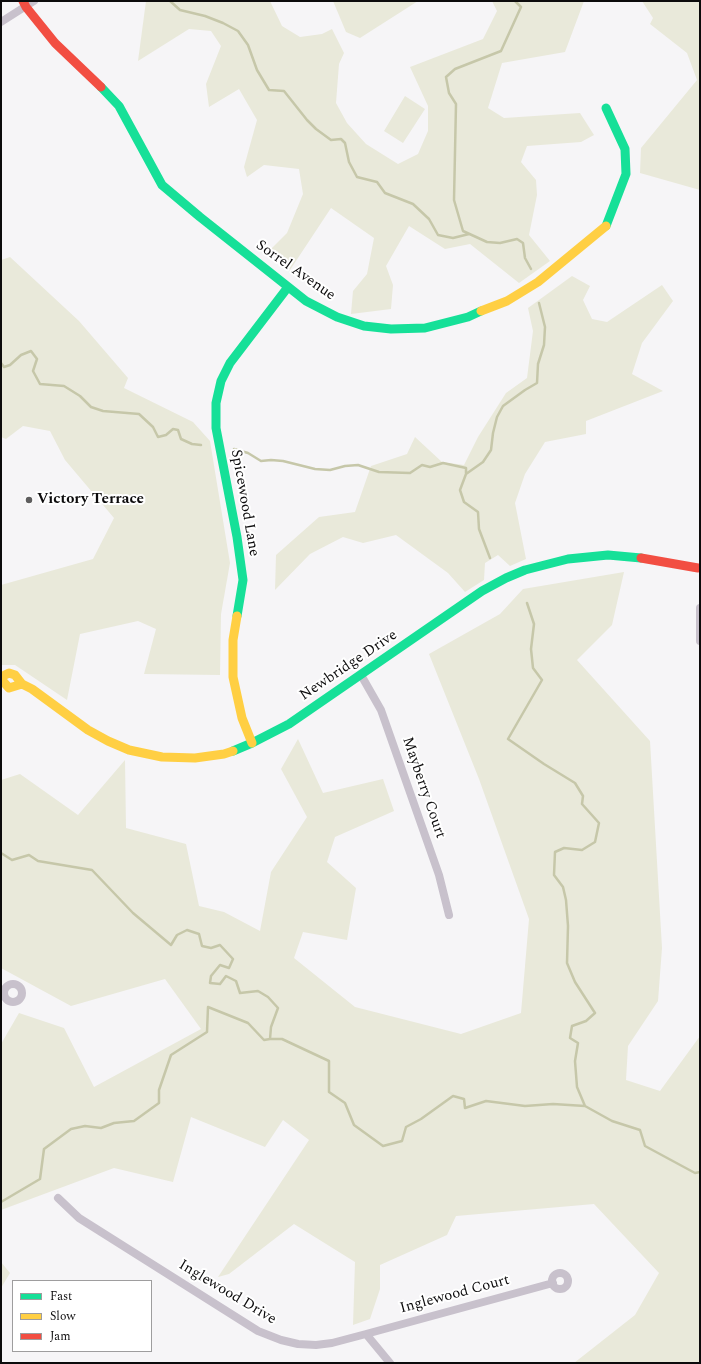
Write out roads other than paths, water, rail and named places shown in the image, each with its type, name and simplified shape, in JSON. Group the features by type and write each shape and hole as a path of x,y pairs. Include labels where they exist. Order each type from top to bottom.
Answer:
{"street":[{"path":"1,22 25,4 34,1"},
{"name":"Sorrel Avenue","path":"25,4 55,44 119,106 162,185 200,217 306,300 337,317 364,326 391,330 425,328 468,317 507,301 538,282 605,228 626,174 625,149 606,108"},
{"name":"Spicewood Lane","path":"252,743 242,718 233,677 233,640 243,580 237,537 216,428 216,403 221,381 230,363 288,287"},
{"name":"Newbridge Drive","path":"1,678 9,673 13,674 22,684 32,689 88,730 129,750 162,757 195,758 224,754 252,743 289,724 482,591 525,570 568,559 608,555 637,557 699,569"},
{"path":"700,608 700,641"},
{"name":"Mayberry Court","path":"361,675 381,710 438,875 449,915"},
{"name":"Inglewood Drive","path":"58,1198 79,1218 258,1331 281,1340 298,1344 316,1345 332,1343 366,1334"},
{"name":"Inglewood Court","path":"366,1334 553,1283"},
{"path":"366,1334 390,1363"}],"waterway":[{"path":"170,1 180,10 205,16 238,31 248,45 257,70 269,90 284,91 316,129 331,140 341,139 345,143 349,162 357,177 377,182 385,193 413,204 429,219 438,235 453,238 469,234"},
{"path":"515,1 521,7 501,51 455,69 446,77 449,93 456,104 454,200 463,231 487,242 500,243 517,239 523,243 525,258 531,269"},
{"path":"490,558 479,529 478,512 464,502 460,490 466,474 483,462 491,450 497,417 503,406 537,383 538,364 544,345 545,327 539,303"},
{"path":"1,363 4,367 10,365 21,355 31,351 37,359 33,371 40,384 64,386 80,396 91,407 103,411 139,414 153,427 158,437 166,435 173,429 178,430 181,439 192,444 201,445"},
{"path":"234,449 248,453 261,461 283,461 315,469 330,470 345,466 358,465 379,472 410,473 422,465 430,467 443,463 466,468 466,473"},
{"path":"527,603 534,624 531,649 533,668 542,680 508,739 575,783 583,796 582,804 599,823 595,842 582,850 564,848 555,852 554,875 563,887 566,900 568,926 567,963 575,982 595,1013 586,1021 572,1026 570,1038 578,1043 575,1061 577,1087 585,1106"},
{"path":"1,853 12,860 29,855 38,861 92,870 133,913 171,945 177,935 187,930 199,934 202,946 211,948 220,945 233,959 229,968 220,965 211,976 210,983 220,984 226,976 236,981 240,993 258,991 268,997 278,1008 271,1027 270,1039 282,1039 329,1061 329,1092 345,1103 354,1125 383,1146 402,1141 406,1127 421,1119 453,1096 464,1099 465,1108 486,1101 525,1106 553,1104 585,1106 612,1121 640,1130 645,1146 695,1173 700,1172"},
{"path":"1,1202 40,1179 44,1149 71,1129 85,1126 101,1128 114,1123 134,1121 159,1103 159,1090 171,1055 207,1032 208,1007 248,1023 264,1040 270,1039"}],"place":[{"name":"Victory Terrace","path":"29,500"}]}
